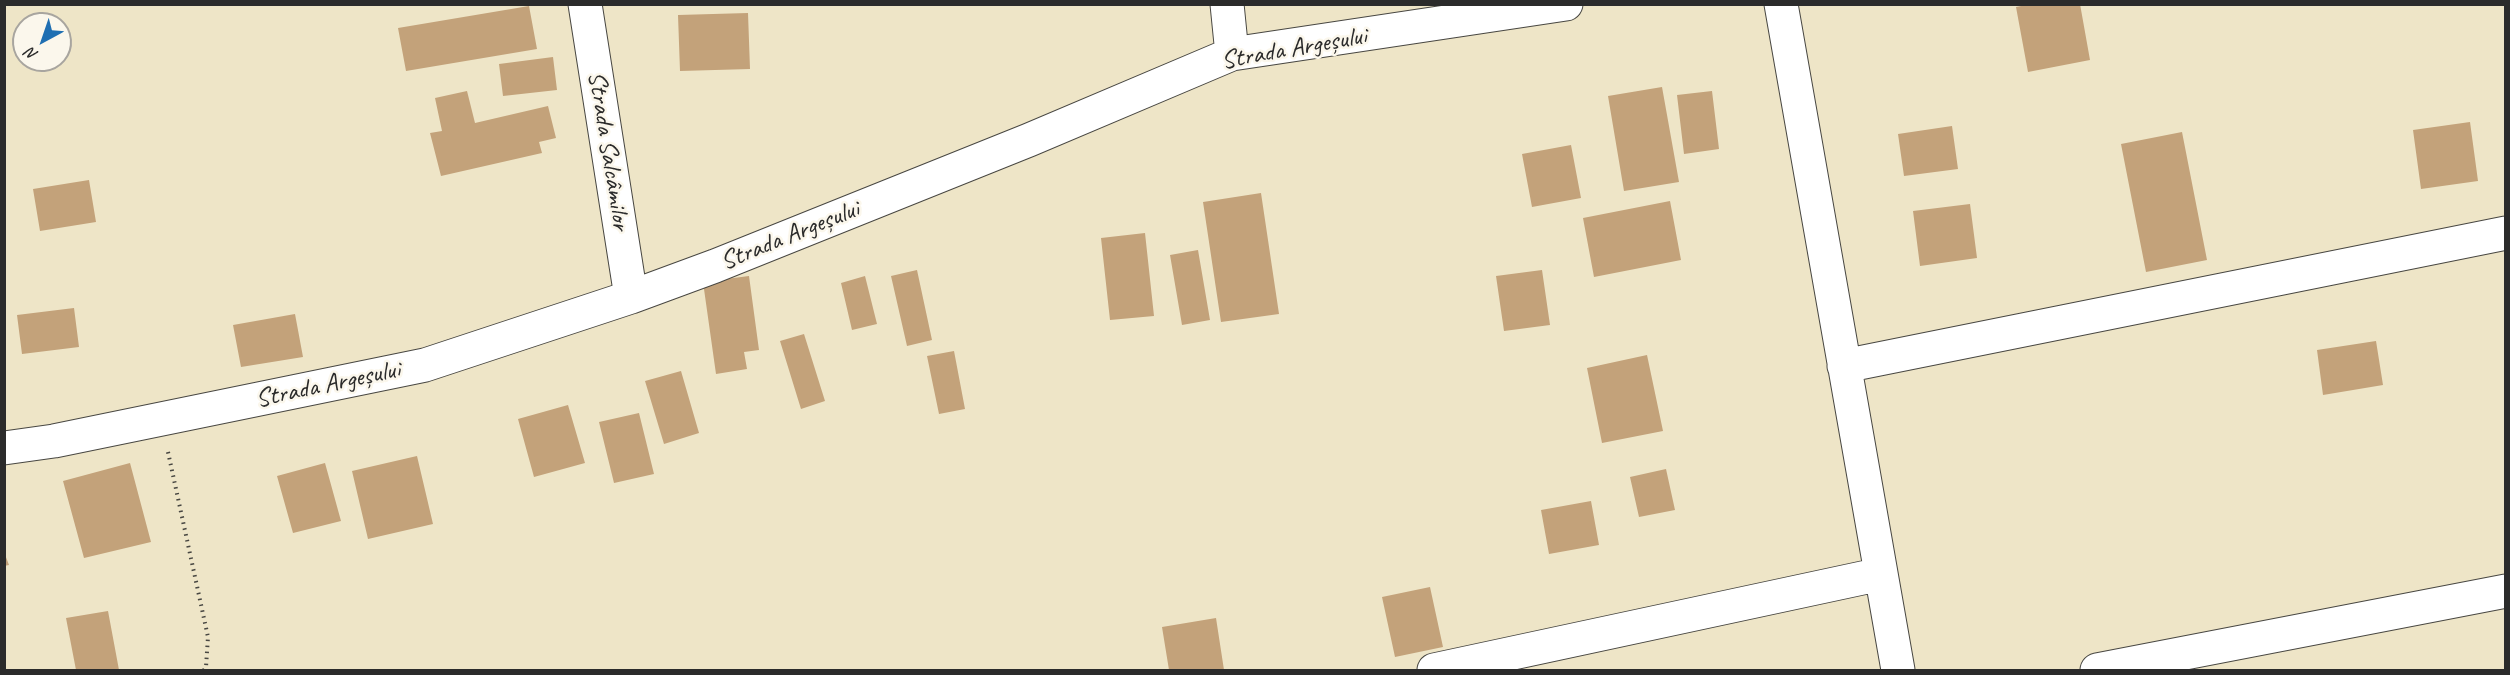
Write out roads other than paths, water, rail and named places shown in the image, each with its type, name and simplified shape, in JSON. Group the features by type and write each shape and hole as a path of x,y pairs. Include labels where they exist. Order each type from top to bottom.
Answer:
{"street":[{"name":"Strada Salcâmilor","path":"585,4 630,297"},
{"path":"1227,4 1232,54"},
{"name":"Strada Argeșului","path":"4,448 54,441 425,365 630,297 715,266 1232,54 1566,4"},
{"path":"1781,4 1898,670"},
{"path":"1844,366 2505,233"},
{"path":"1434,670 1881,574"},
{"path":"2097,670 2505,591"}]}
